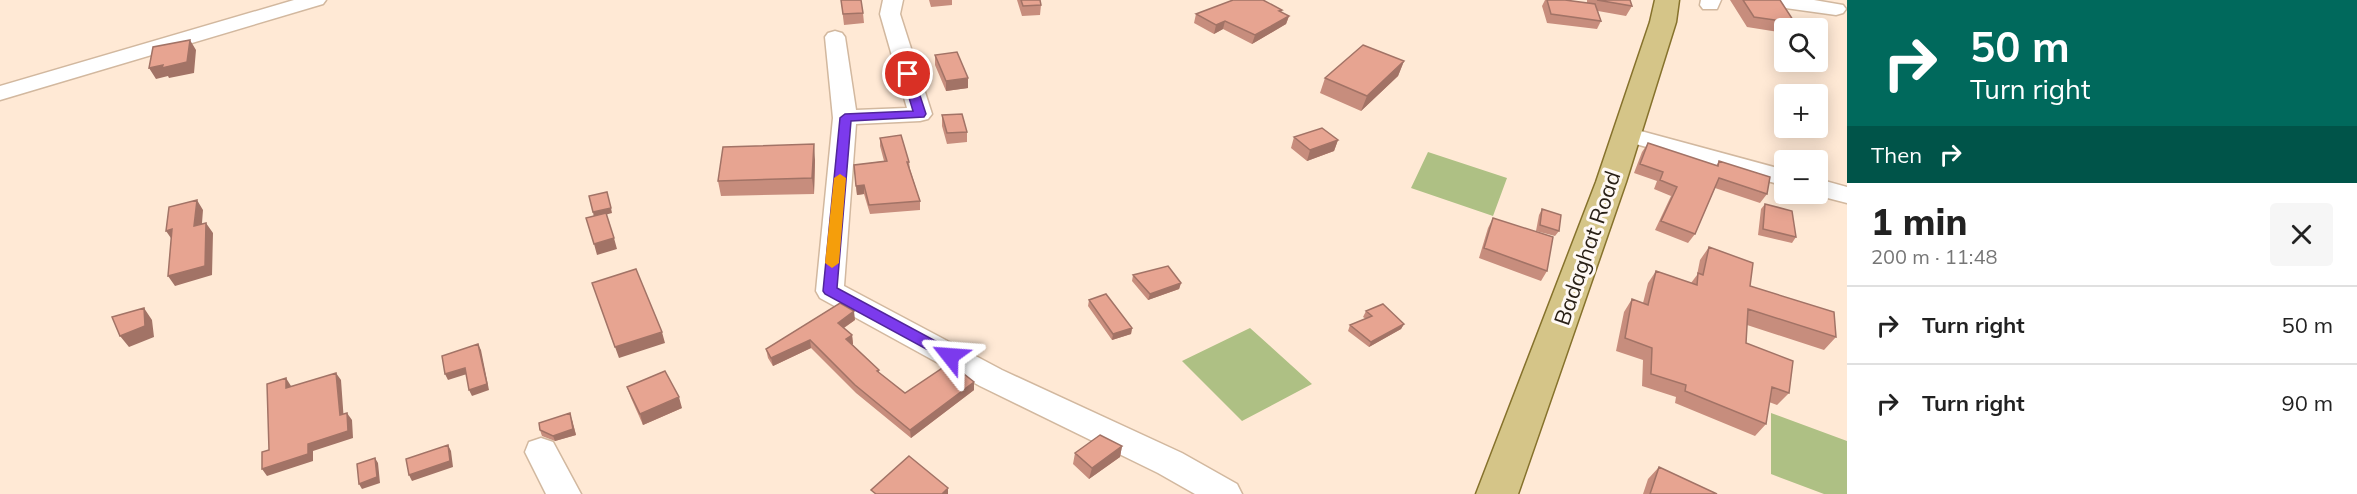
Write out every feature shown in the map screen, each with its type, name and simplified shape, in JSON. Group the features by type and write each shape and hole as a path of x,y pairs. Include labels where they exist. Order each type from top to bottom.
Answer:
{"main road":[{"name":"Badaghat Road","path":"1497,494 1626,134 1663,21 1667,0"}],"street":[{"path":"0,93 316,0"},
{"path":"845,118 920,114 890,14 893,0"},
{"path":"1771,0 1836,9"},
{"path":"834,37 845,118 830,291 991,378 1170,463 1225,494"},
{"path":"1626,134 1774,175"},
{"path":"1828,190 1847,195"},
{"path":"541,452 564,494"}],"shaded area":[{"path":"1428,152 1507,178 1493,216 1411,188"},
{"path":"1250,328 1312,384 1242,421 1182,361"},
{"path":"1771,413 1847,441 1847,494 1824,494 1771,474"}],"building":[{"path":"841,0 861,0 863,13 843,14"},
{"path":"1021,0 1040,0 1041,5 1023,6"},
{"path":"1233,0 1263,0 1289,16 1255,35 1225,21 1216,25 1196,14"},
{"path":"1547,0 1595,4 1601,21 1551,14"},
{"path":"1597,0 1630,0 1632,6"},
{"path":"1743,0 1780,0 1792,18 1774,18 1774,20 1754,17"},
{"path":"190,40 187,62 162,68 163,65 149,68 153,47"},
{"path":"1363,45 1404,61 1367,96 1325,78"},
{"path":"957,52 968,78 946,81 935,55"},
{"path":"962,114 967,132 947,133 942,115"},
{"path":"1322,128 1338,140 1310,150 1294,137"},
{"path":"901,135 920,201 869,205 864,185 856,186 854,165 887,161 880,138"},
{"path":"1648,143 1718,166 1719,161 1770,177 1767,194 1719,178 1695,234 1661,221 1677,187 1660,180 1663,172 1640,164"},
{"path":"814,144 812,178 718,181 723,147"},
{"path":"607,192 611,208 593,212 589,196"},
{"path":"197,200 194,226 206,223 205,266 168,276 172,229 166,231 169,207"},
{"path":"1765,204 1792,211 1796,237 1763,229"},
{"path":"1542,209 1561,215 1559,231 1540,225"},
{"path":"606,213 614,238 594,244 586,218"},
{"path":"1493,218 1553,237 1547,271 1484,248"},
{"path":"1709,247 1753,263 1750,286 1834,312 1836,337 1748,309 1746,343 1793,361 1789,393 1772,387 1766,424 1685,391 1686,385 1651,374 1652,348 1625,338 1632,299 1648,305 1656,271 1697,285 1698,273 1703,275"},
{"path":"1168,266 1181,283 1150,294 1133,275"},
{"path":"636,269 662,332 615,347 592,283"},
{"path":"1106,294 1132,328 1113,334 1089,300"},
{"path":"840,303 854,311 838,323 852,335 846,339 879,370 877,371 905,393 950,363 974,382 910,430 855,385 810,340 771,358 766,349"},
{"path":"1383,304 1404,324 1371,342 1350,325 1372,316 1366,311"},
{"path":"144,308 145,326 120,336 112,317"},
{"path":"478,344 487,384 469,390 465,368 445,374 442,356"},
{"path":"665,371 679,397 640,414 627,387"},
{"path":"336,373 340,415 347,413 348,431 308,444 308,454 262,469 262,452 269,450 267,384 286,378 286,388"},
{"path":"570,413 573,429 553,436 540,430 539,423"},
{"path":"1100,435 1122,446 1092,468 1075,453"},
{"path":"448,445 450,461 409,475 406,459"},
{"path":"909,456 948,488 942,494 876,494 871,490"},
{"path":"375,458 377,477 359,484 357,464"},
{"path":"1659,467 1717,494 1650,494"}],"slow traffic":[{"path":"832,263 840,178"}],"route":[{"path":"908,74 920,114 845,118 830,291 950,356"}]}
